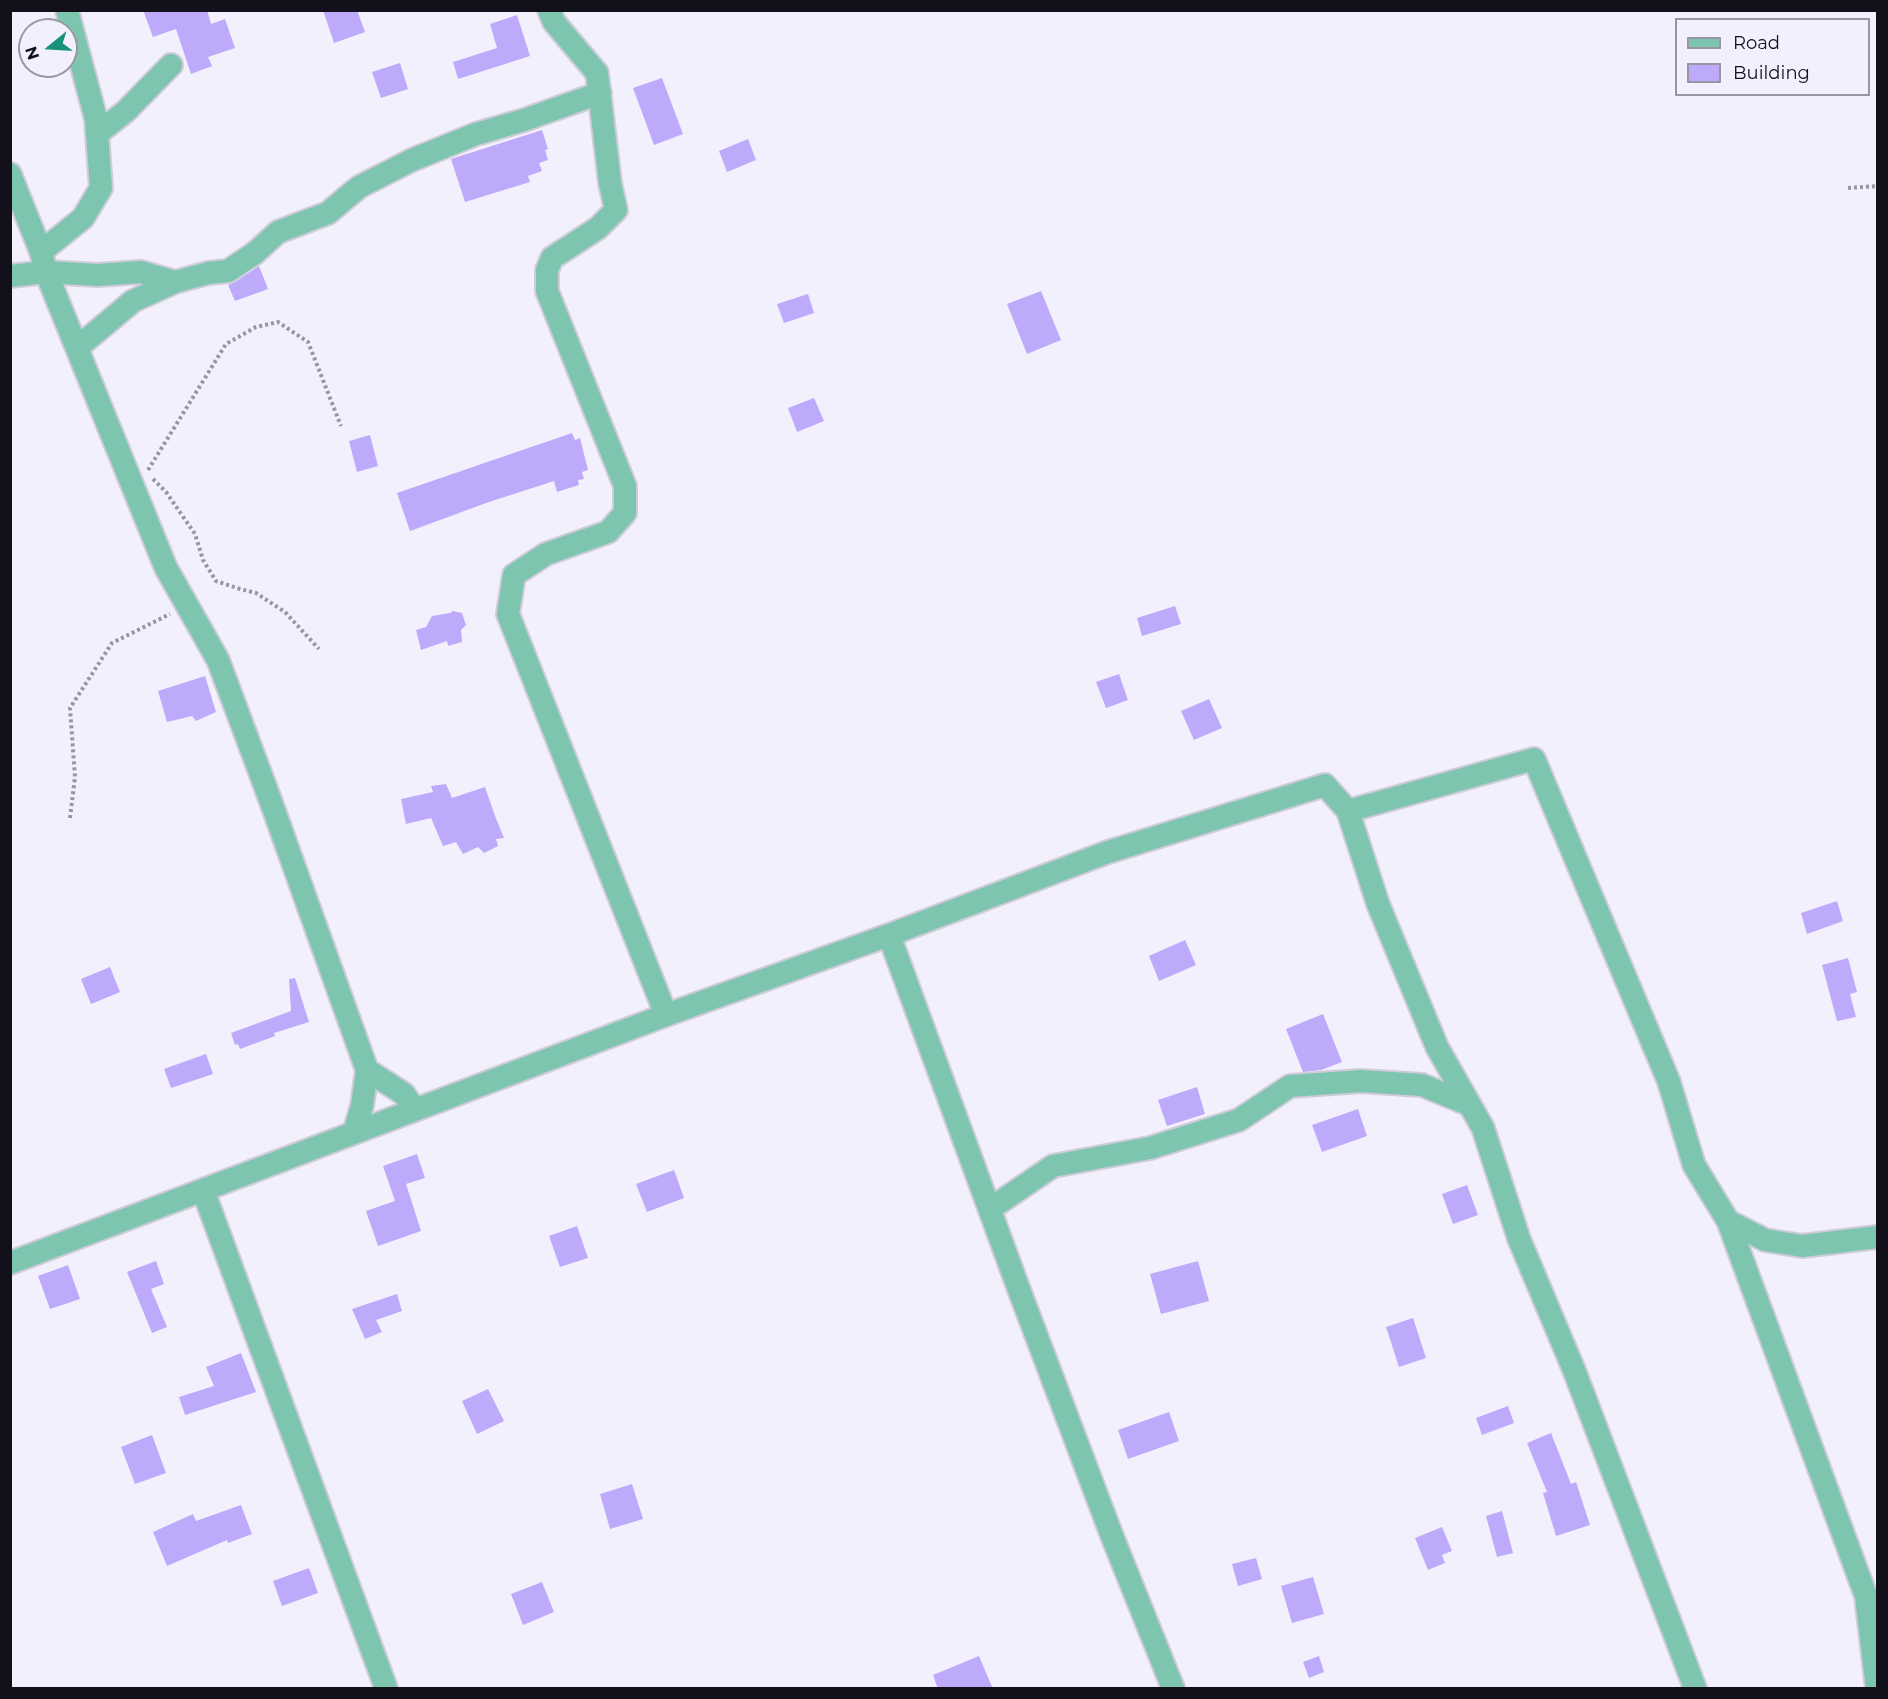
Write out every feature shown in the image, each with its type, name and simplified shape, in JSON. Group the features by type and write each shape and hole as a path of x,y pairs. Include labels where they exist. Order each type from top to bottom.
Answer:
{"street":[{"path":"10,276 43,262 82,218 101,188 96,119 67,10"},
{"path":"549,10 554,22 597,73 610,183 616,210 598,228 552,258 547,270 548,291 625,486 625,513 608,532 546,554 514,575 508,614 666,1015"},
{"path":"97,134 126,111 171,65"},
{"path":"77,348 133,301 175,282 208,273 228,271 255,253 278,232 328,213 359,187 412,160 476,134 600,93"},
{"path":"10,174 166,568 218,660 271,802 367,1070 362,1106 354,1133"},
{"path":"43,262 97,275 141,272 175,282"},
{"path":"1348,811 1534,759 1669,1082 1694,1165 1728,1221 1866,1596 1877,1689"},
{"path":"10,1263 666,1015 889,935 1108,852 1325,785 1348,811 1378,904 1437,1047 1483,1128 1519,1239 1574,1370 1695,1689"},
{"path":"889,935 1112,1536 1173,1689"},
{"path":"367,1070 404,1094 415,1110"},
{"path":"990,1209 1053,1166 1150,1148 1239,1120 1290,1086 1361,1081 1422,1085 1468,1104"},
{"path":"203,1190 386,1689"},
{"path":"1728,1221 1765,1240 1802,1246 1878,1237"}],"path":[{"path":"1848,188 1878,186"},
{"path":"319,649 285,612 256,593 216,580 203,560 195,534 166,492 147,472 226,344 256,327 278,322 308,342 341,426"},
{"path":"70,818 75,777 70,708 112,644 187,605"}],"building":[{"path":"143,10 207,10 211,24 225,19 235,48 208,57 212,66 191,74 176,29 153,37"},
{"path":"323,10 357,10 365,32 334,43"},
{"path":"517,15 530,56 458,79 453,62 497,48 490,24"},
{"path":"400,63 408,89 381,98 372,72"},
{"path":"662,78 683,134 654,145 633,88"},
{"path":"542,130 548,149 545,150 548,160 539,163 542,171 528,176 530,182 465,202 451,159"},
{"path":"748,139 756,160 727,172 719,151"},
{"path":"259,266 268,289 235,301 228,285"},
{"path":"1041,291 1061,340 1027,354 1007,304"},
{"path":"808,294 814,313 784,323 777,304"},
{"path":"814,398 824,421 797,432 788,408"},
{"path":"572,433 575,440 580,438 588,470 582,472 584,479 578,480 579,485 557,492 554,481 410,531 397,493"},
{"path":"370,435 378,466 357,472 349,441"},
{"path":"1175,606 1181,624 1142,636 1137,618"},
{"path":"453,611 462,613 466,625 461,630 462,642 448,646 447,641 421,650 416,630 426,627 432,616"},
{"path":"1119,674 1128,700 1106,708 1096,682"},
{"path":"205,676 216,712 196,721 192,716 167,722 158,691"},
{"path":"1209,699 1222,728 1194,740 1181,711"},
{"path":"446,784 452,798 485,787 504,838 496,839 498,846 484,853 478,847 463,854 456,842 443,846 431,818 406,824 401,799 433,792 431,786"},
{"path":"1837,901 1843,921 1807,934 1801,913"},
{"path":"1185,940 1196,965 1159,981 1149,956"},
{"path":"1848,958 1857,992 1850,994 1856,1017 1837,1021 1822,965"},
{"path":"110,967 120,992 91,1004 81,979"},
{"path":"295,978 309,1022 274,1033 275,1036 240,1049 238,1044 235,1045 231,1033 291,1011 289,979"},
{"path":"1323,1014 1342,1062 1321,1070 1303,1072 1286,1029"},
{"path":"206,1054 213,1074 171,1088 164,1069"},
{"path":"1197,1087 1205,1114 1167,1126 1158,1100"},
{"path":"1358,1109 1367,1136 1322,1152 1312,1125"},
{"path":"417,1154 425,1178 406,1184 421,1231 378,1246 366,1211 395,1201 383,1166"},
{"path":"674,1170 684,1198 647,1212 636,1184"},
{"path":"1467,1185 1478,1215 1453,1224 1442,1194"},
{"path":"577,1226 588,1258 560,1267 549,1236"},
{"path":"156,1261 164,1284 151,1289 167,1327 152,1333 127,1272"},
{"path":"1198,1261 1209,1301 1161,1314 1150,1274"},
{"path":"68,1265 80,1299 50,1309 38,1276"},
{"path":"397,1294 402,1311 376,1320 382,1332 365,1339 352,1309"},
{"path":"1413,1318 1426,1358 1399,1367 1386,1327"},
{"path":"241,1353 256,1392 185,1415 179,1397 214,1386 206,1367"},
{"path":"488,1389 504,1421 477,1434 462,1401"},
{"path":"1508,1406 1514,1423 1482,1435 1476,1418"},
{"path":"1169,1412 1179,1441 1128,1459 1118,1430"},
{"path":"1551,1433 1571,1484 1576,1482 1590,1525 1556,1536 1543,1493 1547,1492 1527,1443"},
{"path":"152,1435 166,1473 135,1484 121,1447"},
{"path":"632,1484 643,1519 610,1529 600,1494"},
{"path":"241,1505 252,1534 228,1543 227,1540 167,1566 153,1532 193,1514 196,1521"},
{"path":"1502,1511 1513,1553 1497,1557 1486,1516"},
{"path":"1442,1527 1452,1551 1442,1555 1445,1563 1428,1570 1415,1538"},
{"path":"1256,1558 1262,1579 1238,1586 1232,1564"},
{"path":"309,1568 318,1593 282,1606 273,1581"},
{"path":"1313,1577 1324,1614 1292,1623 1281,1586"},
{"path":"542,1582 554,1612 523,1625 511,1594"},
{"path":"979,1656 993,1689 938,1689 933,1675"},
{"path":"1319,1656 1324,1672 1309,1678 1303,1662"}]}
